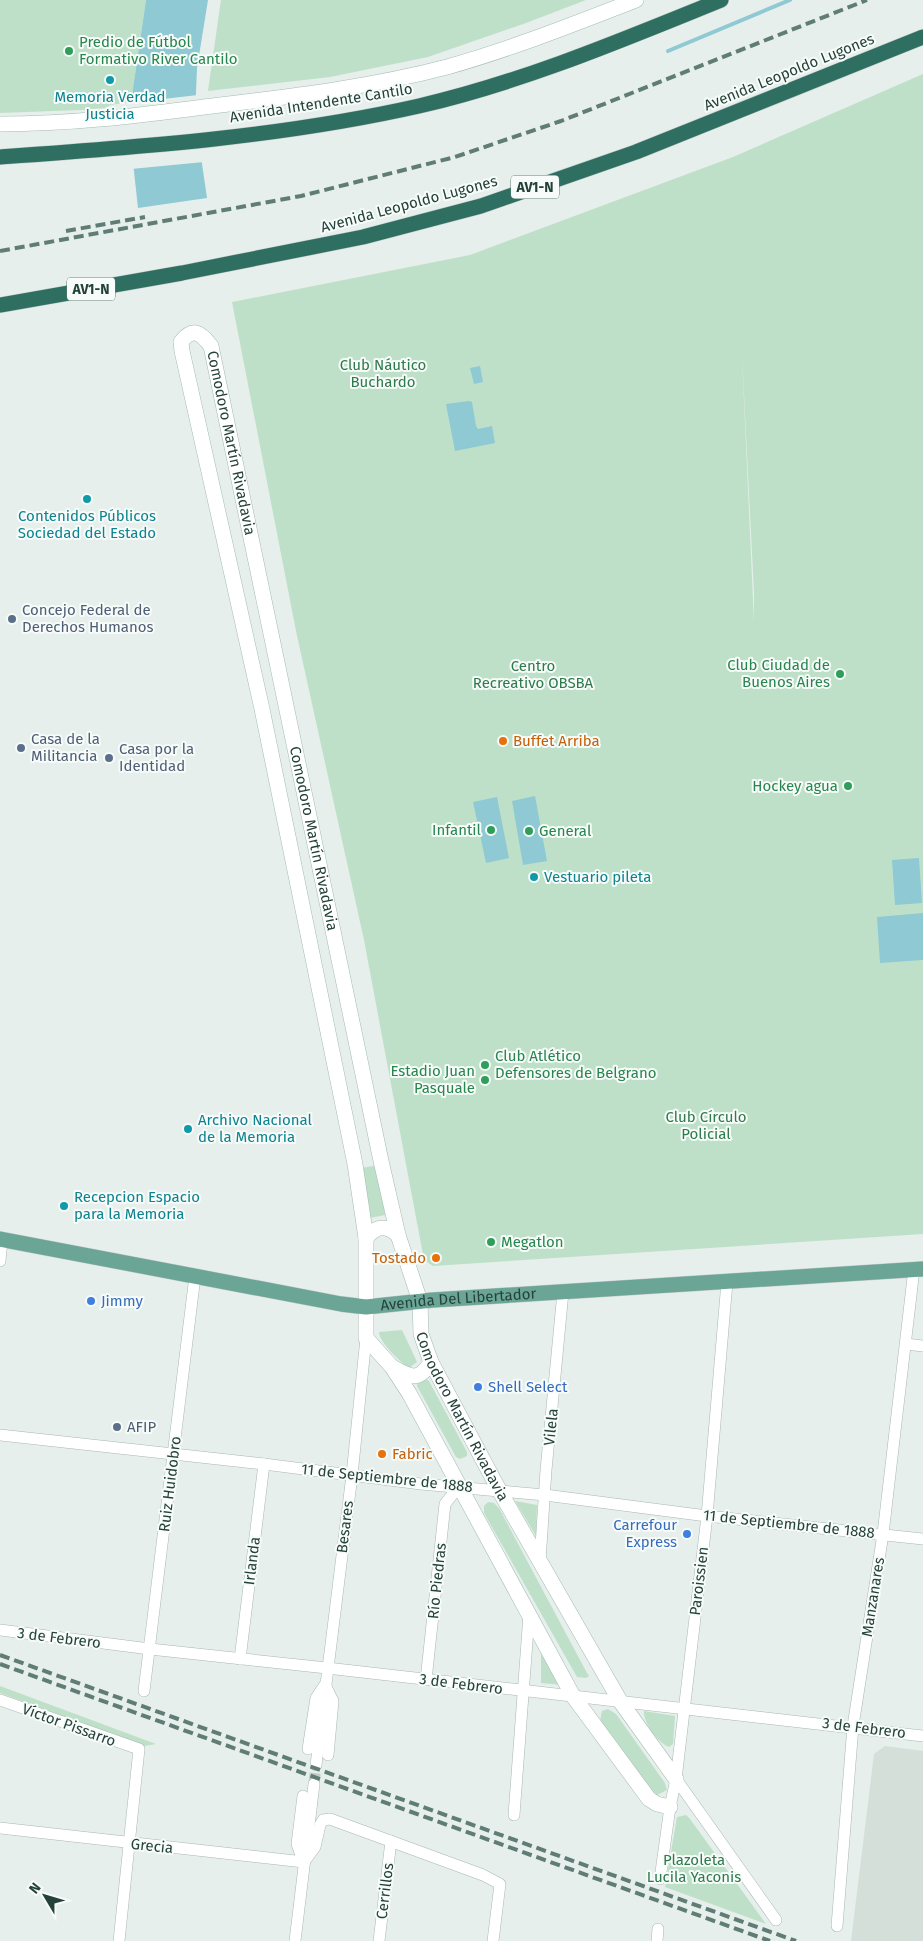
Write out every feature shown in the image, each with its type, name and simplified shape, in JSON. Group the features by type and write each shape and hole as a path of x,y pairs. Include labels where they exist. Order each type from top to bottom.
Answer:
{"highway":[{"name":"Avenida Intendente Cantilo","path":"0,158 209,138 334,122 384,113 455,96 562,63 721,0"},
{"name":"Avenida Leopoldo Lugones","path":"0,304 154,279 363,237 481,206 636,152 923,38"}],"main road":[{"name":"Avenida Del Libertador","path":"1,1239 341,1304 366,1306 918,1269"}],"street":[{"name":"Avenida Intendente Cantilo","path":"0,124 74,122 127,117 385,81 514,46 636,0"},
{"name":"Comodoro Martín Rivadavia","path":"366,1338 366,1238 355,1164 253,672 182,351 181,342 188,334 196,332 204,336 211,346 381,1161 398,1234 420,1301 421,1334 431,1362 499,1490 620,1701 776,1920"},
{"path":"253,672 278,666"},
{"path":"366,1238 373,1230 382,1226 390,1228 398,1234"},
{"path":"0,1261 1,1239"},
{"name":"Manzanares","path":"837,1926 853,1726 883,1534 906,1344 918,1269"},
{"name":"Ruiz Huidobro","path":"144,1691 195,1276"},
{"name":"Paroissien","path":"660,1879 670,1807 676,1779 707,1516 727,1282"},
{"name":"Vilela","path":"540,1561 563,1292"},
{"path":"366,1338 392,1367 409,1393 574,1696 649,1799 670,1807"},
{"name":"Besares","path":"316,1765 352,1475 366,1338"},
{"path":"906,1344 923,1346"},
{"path":"392,1367 406,1375 415,1377 425,1372 431,1362"},
{"name":"11 de Septiembre de 1888","path":"0,1435 264,1464 421,1484 545,1495 707,1516 923,1539"},
{"name":"Irlanda","path":"240,1659 264,1464"},
{"name":"Río Piedras","path":"426,1680 445,1504 459,1486"},
{"path":"514,1815 529,1615"},
{"name":"3 de Febrero","path":"0,1630 150,1650 853,1726 923,1736"},
{"name":"Besares","path":"308,1749 316,1698 325,1685"},
{"name":"Besares","path":"325,1685 333,1700 328,1755"},
{"name":"Víctor Pissarro","path":"0,1700 139,1749 130,1844"},
{"path":"295,1941 314,1784"},
{"path":"303,1796 296,1844 304,1862"},
{"path":"304,1862 315,1847 323,1820 336,1820 483,1875 500,1884 492,1941"},
{"name":"Grecia","path":"0,1828 304,1862"},
{"name":"Cerrillos","path":"379,1941 391,1841"},
{"path":"119,1941 130,1844"}],"shaded area":[{"path":"885,1746 923,1751 923,1941 851,1941 874,1754"}],"green space":[{"name":"Predio de Fútbol Formativo River Cantilo","path":"0,0 146,0 131,102 110,105 106,108 0,113"},
{"path":"221,0 586,0 428,57 330,77 208,91"},
{"path":"923,74 923,1234 433,1266 424,1260 364,940 296,631 232,302 470,255 733,157","holes":["742,355 754,593 754,622"]},
{"path":"378,1165 385,1215 370,1218 362,1168"},
{"path":"402,1330 417,1362 409,1368 386,1346 379,1332"},
{"path":"426,1379 429,1381 467,1452 467,1456 460,1459 456,1457 417,1386 418,1382"},
{"path":"515,1501 537,1505 536,1536"},
{"path":"488,1502 494,1503 499,1508 589,1676 586,1678 577,1677 484,1513 484,1506"},
{"path":"541,1649 563,1685 541,1683"},
{"path":"0,1686 156,1744 145,1746 0,1693"},
{"path":"608,1709 616,1714 665,1783 667,1790 657,1795 652,1791 600,1721 602,1711"},
{"path":"644,1711 675,1716 673,1744 669,1747 656,1737 646,1721"},
{"name":"Plazoleta Lucila Yaconis","path":"686,1815 766,1924 665,1887 677,1817"}],"water":[{"path":"146,0 208,0 197,68 195,116 207,198 138,208 129,126"},
{"path":"480,366 483,382 474,384 470,368"},
{"path":"472,402 476,426 478,429 492,426 495,443 455,451 446,404"},
{"name":"General","path":"535,796 547,861 523,865 512,801"},
{"name":"Infantil","path":"497,797 509,858 486,863 473,802"},
{"path":"919,858 922,903 895,905 892,860"},
{"path":"923,913 923,960 880,963 877,917"}],"pier":[{"path":"198,95 198,116 204,162 131,169 127,126 128,103"}],"waterway":[{"path":"668,51 790,0"}],"tunnel":[{"path":"314,1784 316,1765"}],"railway":[{"path":"0,251 301,196 455,157 561,121 867,0"},
{"path":"66,231 145,217"},
{"path":"0,1655 796,1941"},
{"path":"0,1664 770,1941"}],"place":[{"name":"Predio de Fútbol Formativo River Cantilo","path":"69,51"},
{"name":"Memoria Verdad Justicia","path":"110,80"},
{"name":"Contenidos Públicos Sociedad del Estado","path":"87,499"},
{"name":"Concejo Federal de Derechos Humanos","path":"12,619"},
{"name":"Club Ciudad de Buenos Aires","path":"840,674"},
{"name":"Buffet Arriba","path":"503,741"},
{"name":"Casa de la Militancia","path":"21,748"},
{"name":"Casa por la Identidad","path":"109,758"},
{"name":"Hockey agua","path":"848,786"},
{"name":"Infantil","path":"491,830"},
{"name":"General","path":"529,831"},
{"name":"Vestuario pileta","path":"534,877"},
{"name":"Club Atlético Defensores de Belgrano","path":"485,1065"},
{"name":"Estadio Juan Pasquale","path":"485,1080"},
{"name":"Archivo Nacional de la Memoria","path":"188,1129"},
{"name":"Recepcion Espacio para la Memoria","path":"64,1206"},
{"name":"Megatlon","path":"491,1242"},
{"name":"Tostado","path":"436,1258"},
{"name":"Jimmy","path":"91,1301"},
{"name":"Shell Select","path":"478,1387"},
{"name":"AFIP","path":"117,1427"},
{"name":"Fabric","path":"382,1454"},
{"name":"Carrefour Express","path":"687,1534"}],"park label":[{"name":"Club Náutico Buchardo","path":"383,374"},
{"name":"Centro Recreativo OBSBA","path":"533,674"},
{"name":"Club Círculo Policial","path":"706,1126"}]}
